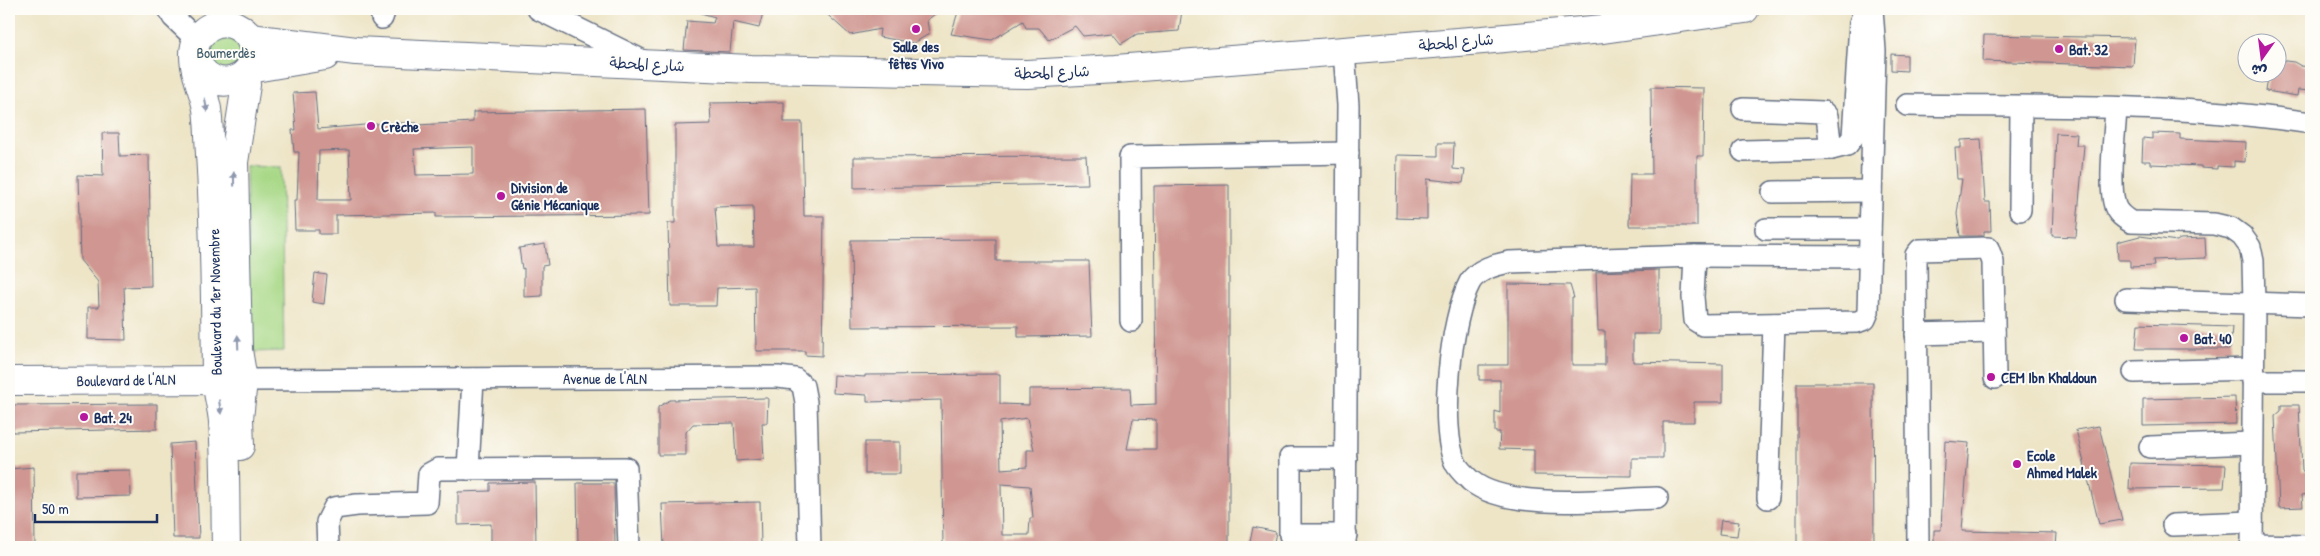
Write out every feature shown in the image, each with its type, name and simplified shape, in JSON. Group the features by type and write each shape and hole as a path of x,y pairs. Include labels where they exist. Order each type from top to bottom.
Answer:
{"main road":[{"name":"شارع المحطة","path":"356,51 768,70 1027,74 1116,70 1602,29 1745,9"},
{"path":"223,23 356,51 247,72 231,81 215,81 198,68 199,35 212,26 223,23"},
{"name":"Boulevard du 1er Novembre","path":"226,547 223,422 230,380 238,350 234,162 247,72 253,59 253,48 242,26"},
{"name":"Boulevard du 1er Novembre","path":"199,35 230,380 239,419 242,547"},
{"name":"Boulevard de l'ALN","path":"9,381 230,380"}],"street":[{"path":"169,9 174,17 199,35"},
{"path":"538,9 649,64"},
{"path":"1743,151 1831,149 1847,145 1853,137 1860,23 1865,9"},
{"path":"1695,256 1694,320 1703,325 1857,322 1865,319 1868,312 1875,52 1872,9"},
{"path":"1344,51 1348,105 1346,541 1290,535 1290,458 1346,458"},
{"path":"1907,106 2116,108 2249,114 2311,123"},
{"path":"2020,210 2021,107"},
{"path":"2116,108 2113,189 2115,206 2122,216 2131,222 2214,224 2231,228 2242,236 2250,247 2253,261 2254,304 2252,546 2311,546"},
{"path":"1744,109 1823,112 1828,116 1831,149"},
{"path":"1131,321 1130,157 1348,153"},
{"path":"1773,192 1871,191"},
{"path":"1766,229 1870,229"},
{"path":"1918,547 1916,255 1920,250 1988,248 1993,262 1994,378"},
{"path":"1658,498 1542,502 1494,493 1472,482 1456,465 1448,437 1448,393 1458,315 1471,281 1488,267 1509,262 1695,256 1870,257"},
{"path":"2126,299 2311,305"},
{"path":"1768,498 1774,324"},
{"path":"1916,334 1994,332"},
{"path":"2134,372 2253,375 2311,381"},
{"name":"Avenue de l'ALN","path":"230,380 778,377 795,379 803,386 806,402 810,547"},
{"path":"468,469 473,379"},
{"path":"2150,448 2252,443"},
{"path":"328,547 327,522 334,508 357,505 427,503 430,474 438,470 626,468 629,547"},
{"path":"2173,526 2252,522"}],"green space":[{"name":"Boumerdès","path":"218,35 240,40 240,64 222,71 209,60 207,49"},
{"path":"246,166 281,167 284,351 251,352"}],"building":[{"path":"701,9 764,9 759,28 733,22 730,52 684,50 687,21 713,23 715,17 701,13"},
{"path":"821,9 942,9 927,20 929,34 914,43 879,37 880,29 850,35"},
{"path":"959,9 1182,10 1179,31 1137,34 1121,44 1112,33 1083,36 1075,26 1049,40 1039,28 1026,28 1023,21 992,40 951,34"},
{"name":"Bat. 32","path":"1984,35 2135,38 2133,66 1983,61"},
{"path":"1891,54 1907,55 1907,71 1891,70"},
{"path":"2288,61 2311,67 2311,91 2298,90 2297,96 2266,91 2267,82 2288,82"},
{"path":"1651,87 1704,88 1703,156 1697,156 1697,226 1629,226 1630,174 1652,174"},
{"path":"315,92 318,129 388,123 417,123 417,125 473,122 473,112 646,109 649,215 436,217 436,213 336,215 336,234 319,234 319,230 295,230 294,200 297,200 299,152 294,152 292,130 296,130 293,93","holes":["473,147 473,174 416,175 414,149","349,150 351,200 318,200 319,151"]},
{"path":"784,102 784,122 802,122 804,216 824,216 822,356 805,355 805,351 756,351 755,287 717,288 716,306 670,306 668,223 675,223 675,125 711,124 710,103","holes":["753,206 754,247 718,247 715,207"]},
{"path":"102,133 119,133 120,156 149,155 151,286 124,287 126,340 88,339 88,307 99,307 98,282 80,260 78,175 103,176"},
{"path":"2056,133 2077,134 2076,145 2084,145 2076,237 2052,236"},
{"path":"2152,133 2180,134 2180,139 2246,142 2245,162 2234,161 2234,167 2217,166 2217,169 2201,168 2201,166 2150,164 2150,161 2142,161 2143,138 2152,139"},
{"path":"1981,139 1985,202 1990,202 1991,231 1984,231 1984,236 1960,236 1957,214 1962,179 1957,179 1955,148 1961,148 1961,140"},
{"path":"1438,143 1454,143 1453,169 1465,170 1463,183 1427,179 1427,219 1396,218 1397,155 1438,156"},
{"path":"1086,156 1088,184 854,188 854,157"},
{"path":"1229,185 1229,547 943,547 941,400 867,402 867,395 833,393 834,375 865,377 865,375 1000,374 1000,404 1029,405 1029,389 1130,388 1131,405 1156,404 1154,186","holes":["1027,418 1034,450 1027,450 1027,467 1001,469 1000,422","1133,419 1156,420 1156,449 1127,449","1001,484 1030,486 1033,518 1030,518 1029,535 1002,535"]},
{"path":"2140,236 2177,241 2180,239 2205,238 2206,258 2153,260 2154,266 2130,267 2130,260 2118,260 2117,242"},
{"path":"996,239 996,261 1089,261 1092,336 1018,337 1018,326 852,327 851,240"},
{"path":"545,244 548,265 542,266 542,296 524,297 524,268 522,269 519,248"},
{"path":"1659,270 1659,334 1633,334 1633,362 1723,364 1723,402 1694,402 1694,422 1663,422 1663,458 1632,458 1632,476 1534,475 1534,450 1499,449 1500,432 1495,432 1495,411 1500,413 1500,380 1479,380 1479,365 1508,365 1508,284 1570,285 1574,298 1572,298 1572,365 1605,365 1605,331 1598,331 1596,272"},
{"path":"315,273 327,275 324,304 312,302"},
{"name":"Bat. 40","path":"2138,324 2232,327 2230,349 2136,349"},
{"path":"1797,383 1873,383 1874,547 1797,547"},
{"path":"2235,397 2236,424 2143,426 2143,399"},
{"path":"768,398 767,423 762,423 764,459 736,461 734,423 693,424 686,432 686,455 658,455 658,407 670,400"},
{"name":"Bat. 24","path":"157,404 157,429 13,432 11,405"},
{"path":"2281,405 2299,405 2302,471 2308,470 2309,494 2302,495 2303,507 2279,508 2275,416 2281,411"},
{"path":"2099,426 2122,520 2099,524 2076,430"},
{"path":"1945,441 1969,443 1962,531 2057,533 2056,547 1934,547 1934,530 1941,530"},
{"path":"195,442 199,538 173,538 170,444"},
{"path":"865,442 900,442 900,474 865,474"},
{"path":"2130,463 2226,465 2224,488 2129,489"},
{"path":"34,467 35,547 9,547 9,469"},
{"path":"130,470 131,496 76,497 76,471"},
{"path":"535,482 536,547 491,547 491,524 458,525 458,492 490,491 490,483"},
{"path":"577,483 614,483 615,547 578,547"},
{"path":"760,502 761,546 664,547 662,504"},
{"path":"1721,520 1739,522 1737,536 1719,534"},
{"path":"1253,527 1276,532 1273,547 1249,547"}],"place":[{"name":"Salle des fêtes Vivo","path":"916,29"},
{"name":"Bat. 32","path":"2059,49"},
{"name":"Crèche","path":"371,126"},
{"name":"Division de Génie Mécanique","path":"501,196"},
{"name":"Bat. 40","path":"2184,338"},
{"name":"CEM Ibn Khaldoun","path":"1991,377"},
{"name":"Bat. 24","path":"84,417"},
{"name":"Ecole Ahmed Malek","path":"2017,464"}]}
